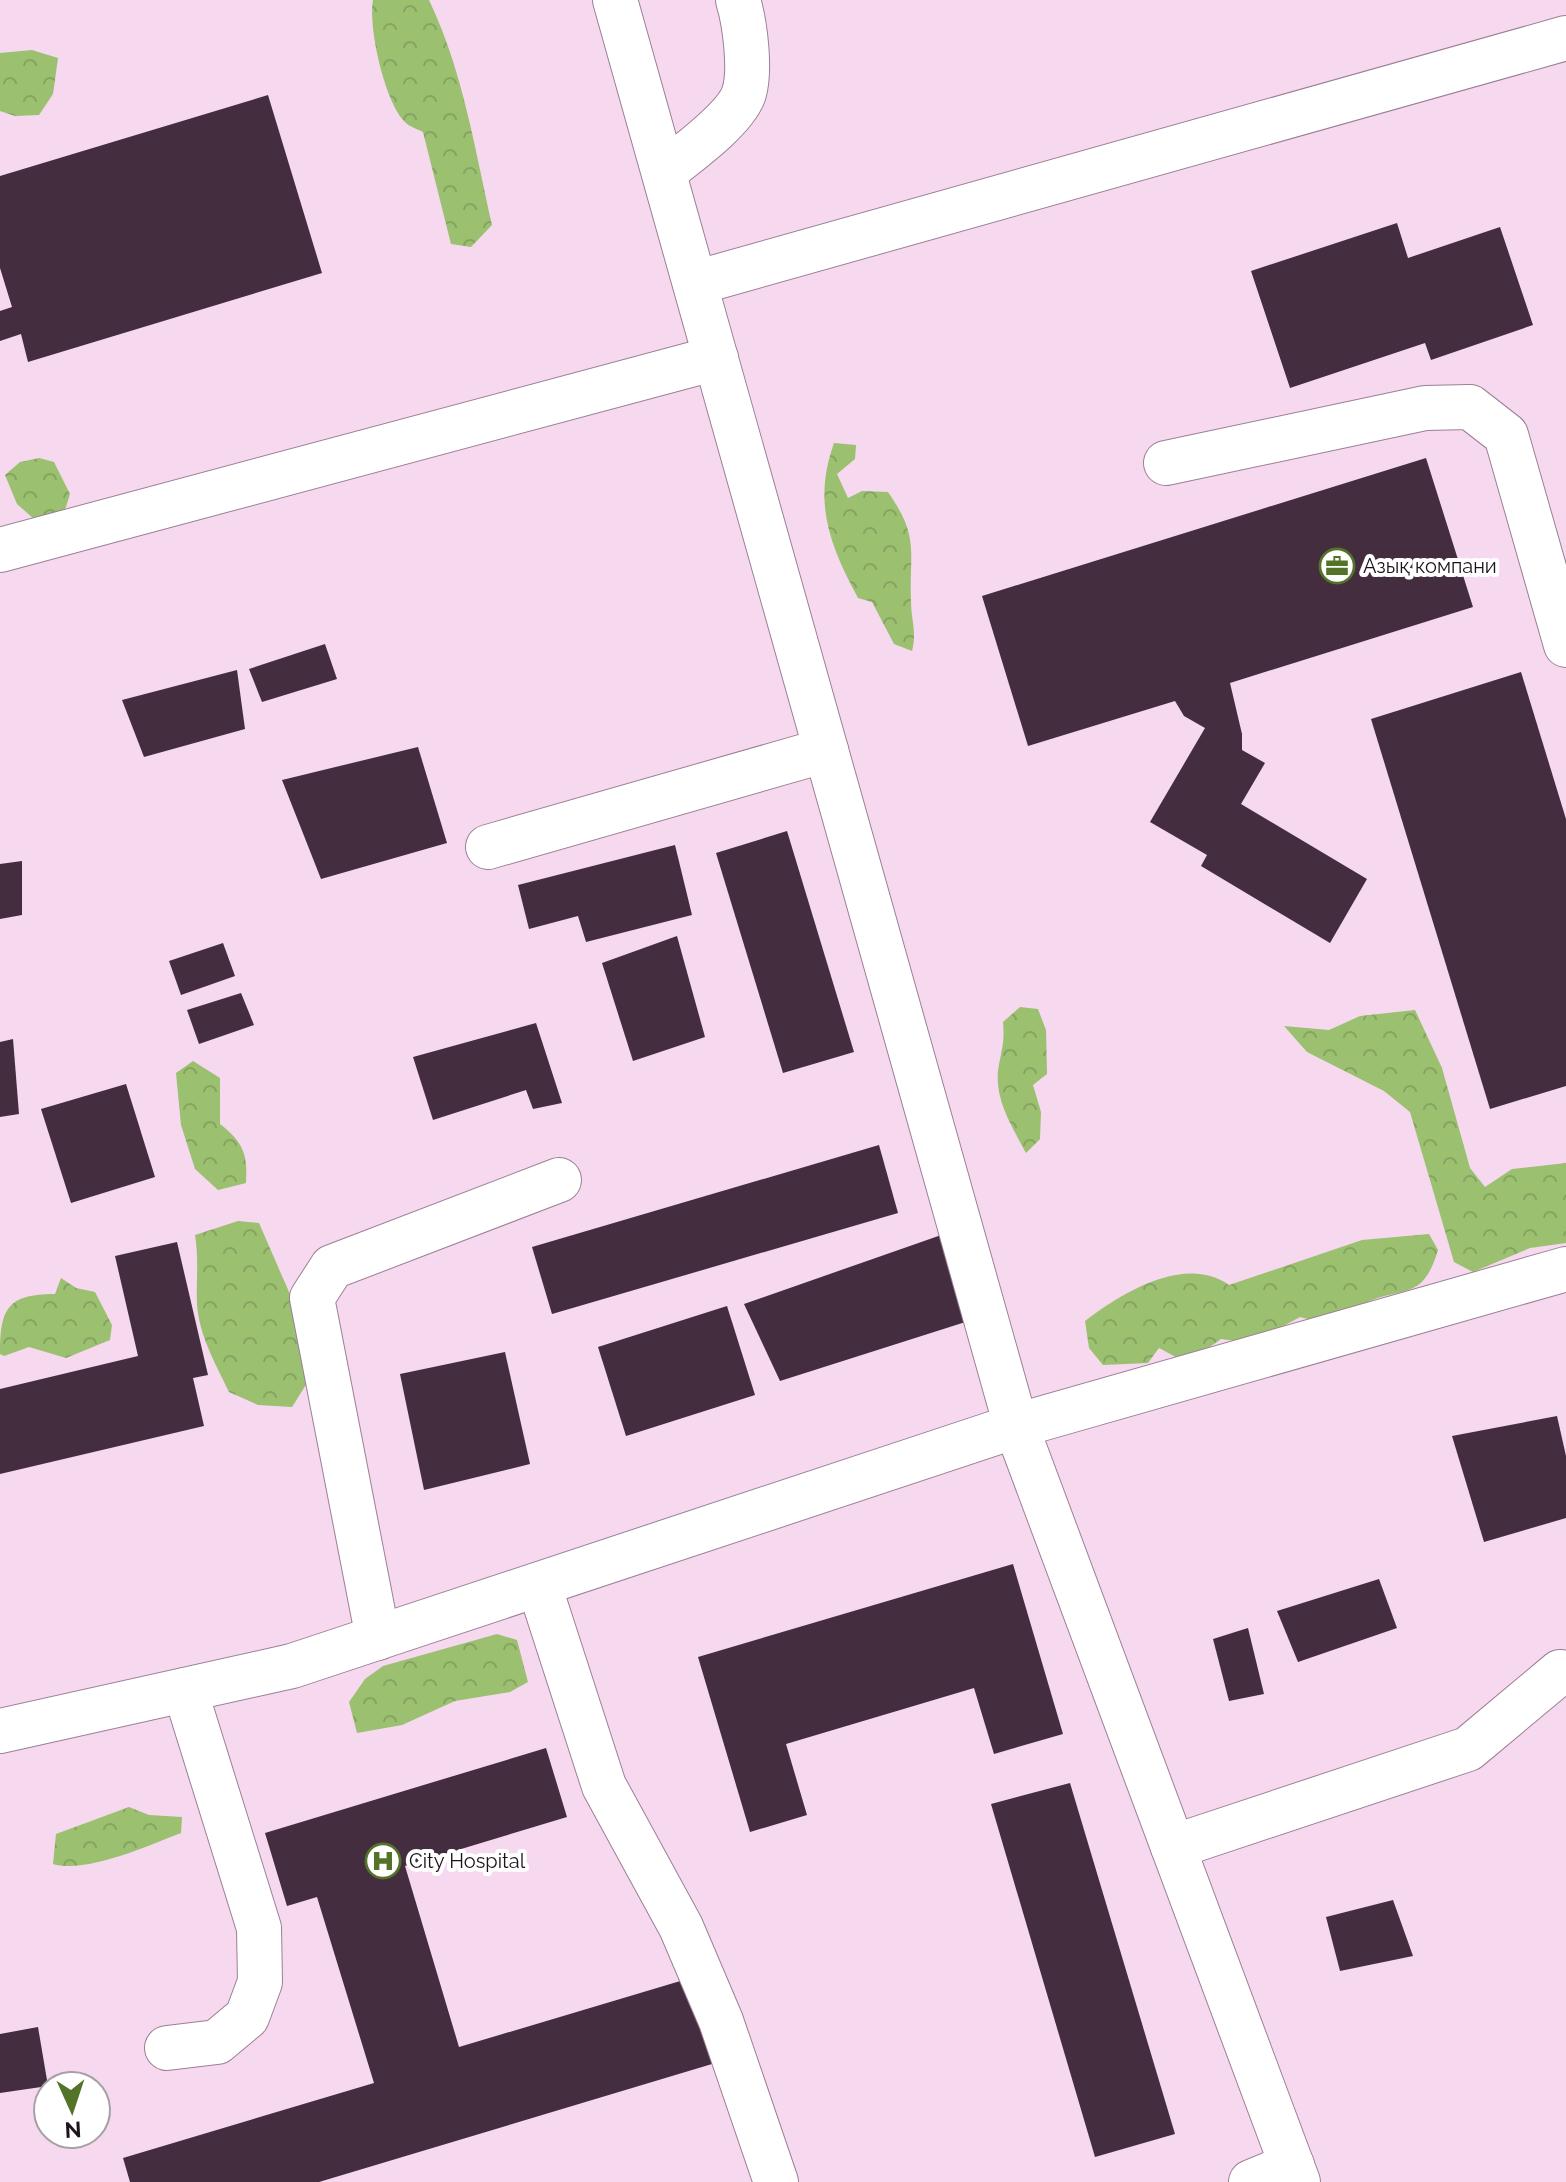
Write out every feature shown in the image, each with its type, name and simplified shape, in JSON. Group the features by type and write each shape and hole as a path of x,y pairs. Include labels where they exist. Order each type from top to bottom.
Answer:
{"street":[{"path":"615,0 1016,1426 1295,2174 1251,2182"},
{"path":"664,172 713,133 744,94 746,25 738,0"},
{"path":"695,283 1566,38"},
{"path":"0,550 716,358"},
{"path":"1166,463 1425,408 1470,407 1506,435 1566,645"},
{"path":"488,847 826,750"},
{"path":"378,1638 312,1298 332,1267 559,1180"},
{"path":"0,1731 292,1666 1016,1426 1566,1269"},
{"path":"539,1585 604,1786 681,1927 721,2021 776,2182"},
{"path":"1173,1847 1468,1749 1560,1672"},
{"path":"167,2048 217,2042 247,2017 260,1982 259,1928 185,1690"}],"green space":[{"path":"373,0 429,0 441,27 467,111 492,225 471,247 451,244 423,132 406,123 391,100 376,46"},
{"path":"32,50 58,58 53,94 39,115 15,116 0,111 0,53"},
{"path":"834,443 856,445 855,459 837,474 848,498 862,491 888,492 905,521 911,545 912,651 894,644 872,602 858,598 832,541 827,522 825,485"},
{"path":"39,458 54,462 70,494 65,510 34,519 17,504 5,475 20,462"},
{"path":"1020,1007 1038,1009 1046,1030 1047,1074 1033,1085 1041,1112 1040,1139 1026,1153 1006,1114 998,1082 1003,1022"},
{"path":"1415,1010 1442,1068 1470,1168 1485,1187 1512,1169 1566,1163 1566,1243 1530,1248 1473,1272 1454,1262 1410,1112 1384,1091 1307,1052 1284,1026 1329,1030 1360,1016"},
{"path":"193,1061 220,1078 220,1124 242,1149 246,1183 218,1190 195,1169 181,1125 176,1073"},
{"path":"238,1221 259,1223 299,1315 309,1380 292,1407 258,1405 229,1392 201,1327 197,1304 195,1235"},
{"path":"1429,1234 1438,1250 1426,1277 1419,1284 1412,1289 1367,1302 1327,1324 1300,1317 1252,1343 1221,1339 1187,1363 1159,1348 1148,1363 1103,1365 1089,1348 1085,1321 1117,1299 1154,1281 1193,1274 1212,1276 1229,1285 1362,1240"},
{"path":"61,1278 76,1288 95,1292 112,1325 110,1340 66,1358 29,1347 4,1356 0,1354 2,1326 10,1307 26,1297 55,1294"},
{"path":"497,1634 517,1640 528,1682 510,1692 455,1701 402,1725 357,1733 349,1702 365,1679 383,1666"},
{"path":"129,1807 149,1815 182,1817 181,1833 99,1862 66,1866 53,1864 56,1834"}],"building":[{"path":"268,95 322,273 28,362 21,334 0,341 0,311 12,307 0,268 0,176"},
{"path":"1397,223 1408,258 1500,227 1533,325 1431,360 1425,343 1290,388 1251,271"},
{"path":"1426,458 1473,607 1230,683 1242,734 1242,750 1265,763 1241,804 1367,879 1330,943 1201,866 1207,855 1150,822 1205,728 1184,716 1175,701 1028,746 982,596"},
{"path":"325,644 337,679 262,702 249,669"},
{"path":"237,670 245,729 144,757 122,700"},
{"path":"1521,672 1566,819 1566,1086 1490,1109 1371,719"},
{"path":"418,747 447,843 321,879 282,780"},
{"path":"787,831 854,1052 783,1073 716,853"},
{"path":"675,845 692,915 586,942 578,916 529,929 518,885"},
{"path":"22,861 22,915 0,919 0,864"},
{"path":"677,936 705,1037 633,1061 602,963"},
{"path":"223,943 235,976 181,995 169,961"},
{"path":"241,993 254,1025 199,1044 187,1010"},
{"path":"536,1023 562,1103 533,1109 526,1090 433,1120 413,1057"},
{"path":"13,1039 19,1114 0,1117 0,1042"},
{"path":"126,1084 155,1177 71,1203 41,1109"},
{"path":"879,1145 898,1213 552,1314 532,1247"},
{"path":"947,1233 978,1318 780,1381 744,1304"},
{"path":"177,1242 208,1375 193,1378 204,1426 0,1474 0,1389 138,1356 115,1256"},
{"path":"727,1306 755,1395 626,1436 598,1347"},
{"path":"505,1352 530,1464 424,1490 400,1374"},
{"path":"1557,1416 1566,1456 1566,1518 1484,1542 1452,1436"},
{"path":"1013,1564 1063,1734 994,1754 974,1688 786,1744 807,1815 750,1832 698,1657"},
{"path":"1379,1579 1397,1628 1298,1662 1277,1611"},
{"path":"1248,1628 1264,1694 1229,1701 1213,1639"},
{"path":"546,1748 567,1817 405,1866 459,2047 687,1979 712,2064 319,2182 130,2182 123,2158 374,2083 317,1897 287,1906 265,1833"},
{"path":"1070,1783 1175,2134 1095,2157 991,1804"},
{"path":"1393,1900 1413,1956 1340,1971 1326,1917"},
{"path":"38,2027 45,2070 32,2070 32,2088 0,2093 0,2034"}],"place":[{"name":"Азық компани","path":"1337,566"},
{"name":"City Hospital","path":"383,1861"}]}
